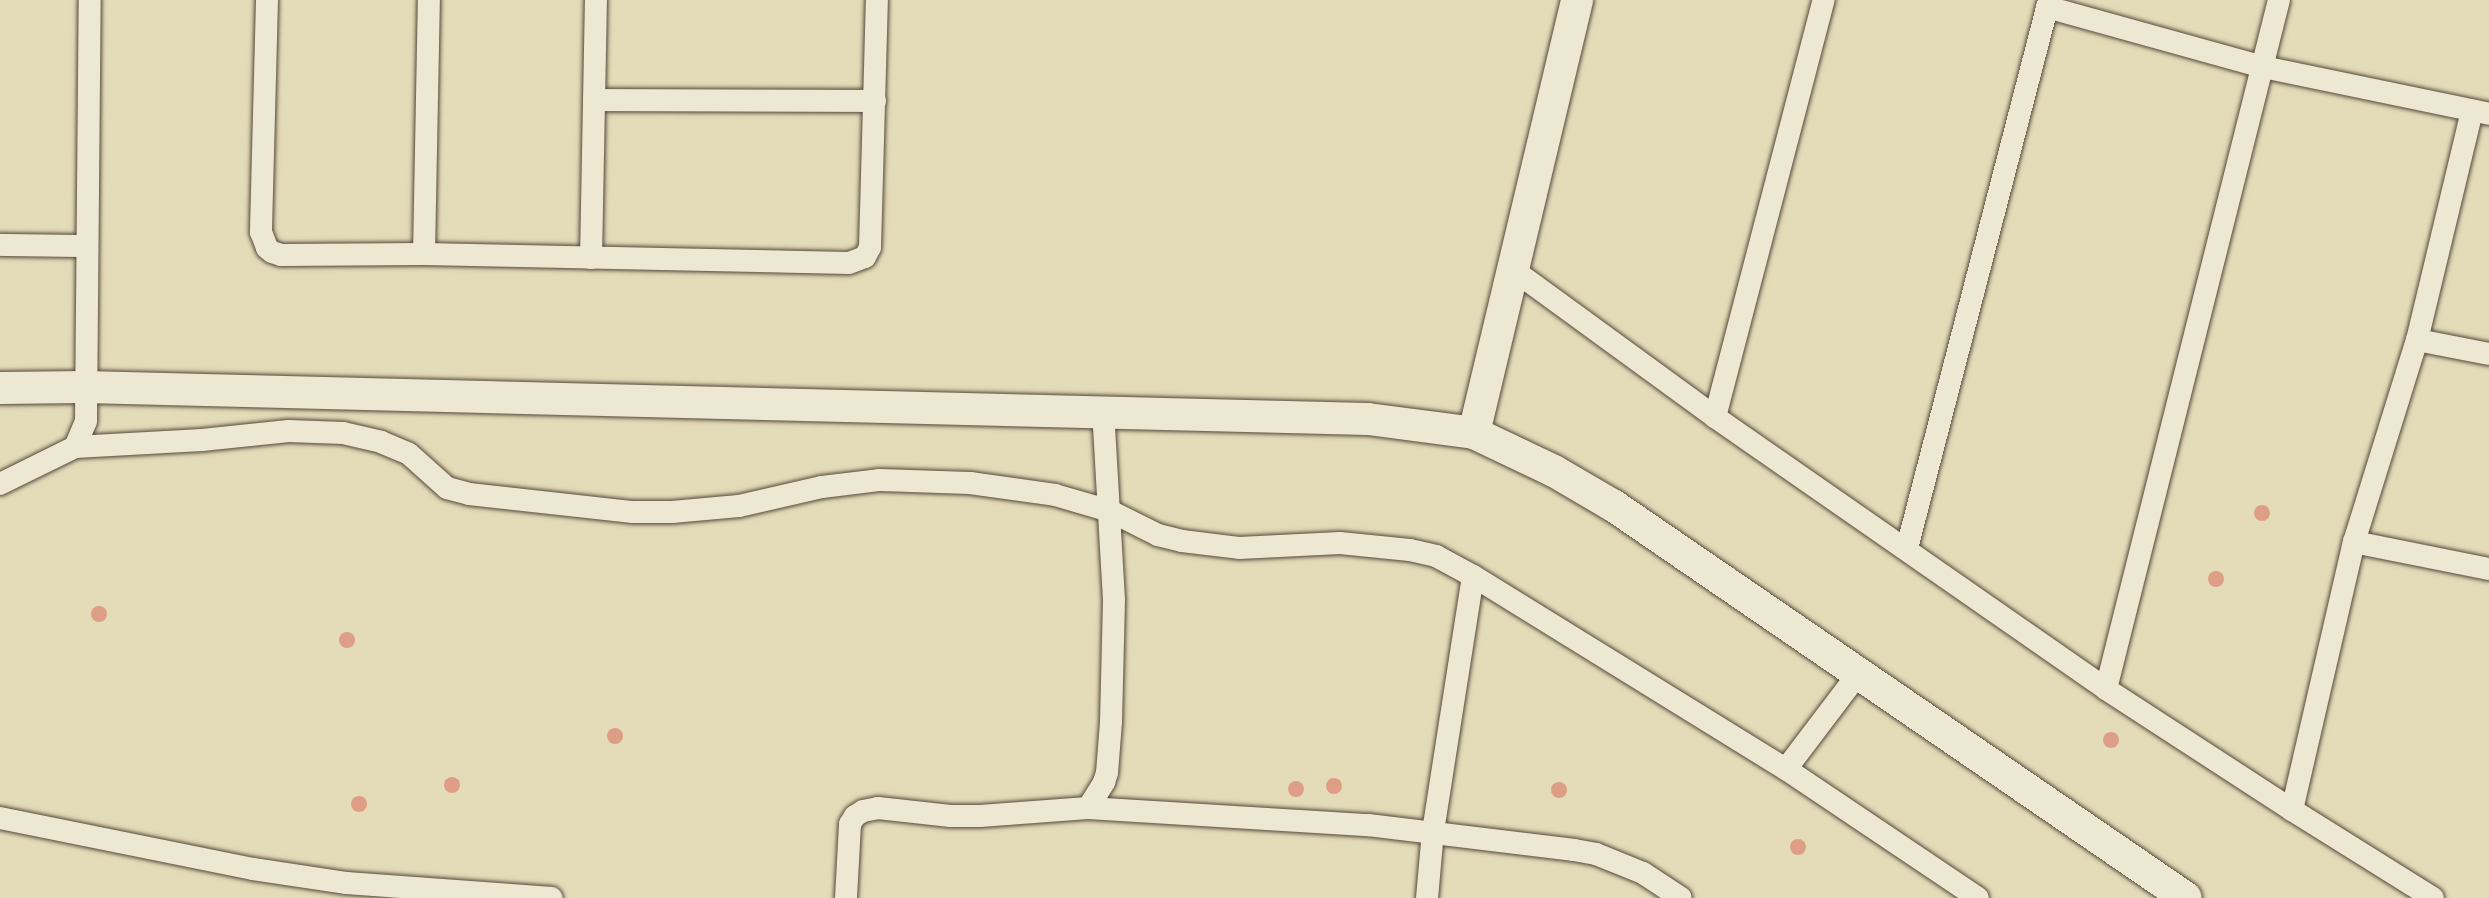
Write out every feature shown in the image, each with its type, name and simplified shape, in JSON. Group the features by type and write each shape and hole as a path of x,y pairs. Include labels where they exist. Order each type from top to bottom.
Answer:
{"street":[{"path":"75,447 86,421 90,0"},
{"path":"267,0 261,232 267,248 281,255 424,254 859,261 865,257 870,247 878,0"},
{"path":"424,254 429,0"},
{"path":"591,258 596,0"},
{"path":"1474,433 1515,271 1577,0"},
{"path":"1715,417 1824,0"},
{"path":"2106,689 2279,0"},
{"path":"1907,548 2048,3 2263,67 2480,113 2417,340 2354,542 2292,810"},
{"path":"594,100 875,101"},
{"path":"0,244 87,246"},
{"path":"1515,271 1715,417 1907,548 2106,689 2433,898"},
{"path":"2417,340 2489,354"},
{"path":"0,388 85,387 1368,419 1474,433 1554,471 1614,506 2186,898"},
{"path":"1088,808 1107,772 1114,600 1103,412"},
{"path":"0,484 75,447 202,441 289,431 343,433 381,442 409,454 447,488 469,494 633,512 672,512 739,506 822,487 879,480 970,483 1055,495 1110,510 1158,535 1182,541 1239,548 1340,543 1410,550 1447,561 1473,576 1786,769 1978,898"},
{"path":"2354,542 2489,569"},
{"path":"1427,898 1433,831 1473,576"},
{"path":"1786,769 1858,674"},
{"path":"846,898 850,824 863,811 878,808 951,816 1088,808 1433,831 1596,854 1643,873 1681,898"},
{"path":"0,818 253,869 335,882 551,898"}],"building":[{"path":"2259,505 2265,505 2270,513 2268,519 2259,521 2254,516 2254,510"},
{"path":"2213,571 2219,571 2224,579 2222,585 2213,587 2208,582 2208,576"},
{"path":"96,606 102,606 107,614 105,620 96,622 91,617 91,611"},
{"path":"344,632 350,632 355,640 353,646 344,648 339,643 339,637"},
{"path":"612,728 618,728 623,736 621,742 612,744 607,739 607,733"},
{"path":"2108,732 2114,732 2119,740 2117,746 2108,748 2103,743 2103,737"},
{"path":"449,777 455,777 460,785 458,791 449,793 444,788 444,782"},
{"path":"1331,778 1337,778 1342,786 1340,792 1331,794 1326,789 1326,783"},
{"path":"1293,781 1299,781 1304,789 1302,795 1293,797 1288,792 1288,786"},
{"path":"1556,782 1562,782 1567,790 1565,796 1556,798 1551,793 1551,787"},
{"path":"356,796 362,796 367,804 365,810 356,812 351,807 351,801"},
{"path":"1795,839 1801,839 1806,847 1804,853 1795,855 1790,850 1790,844"}]}
